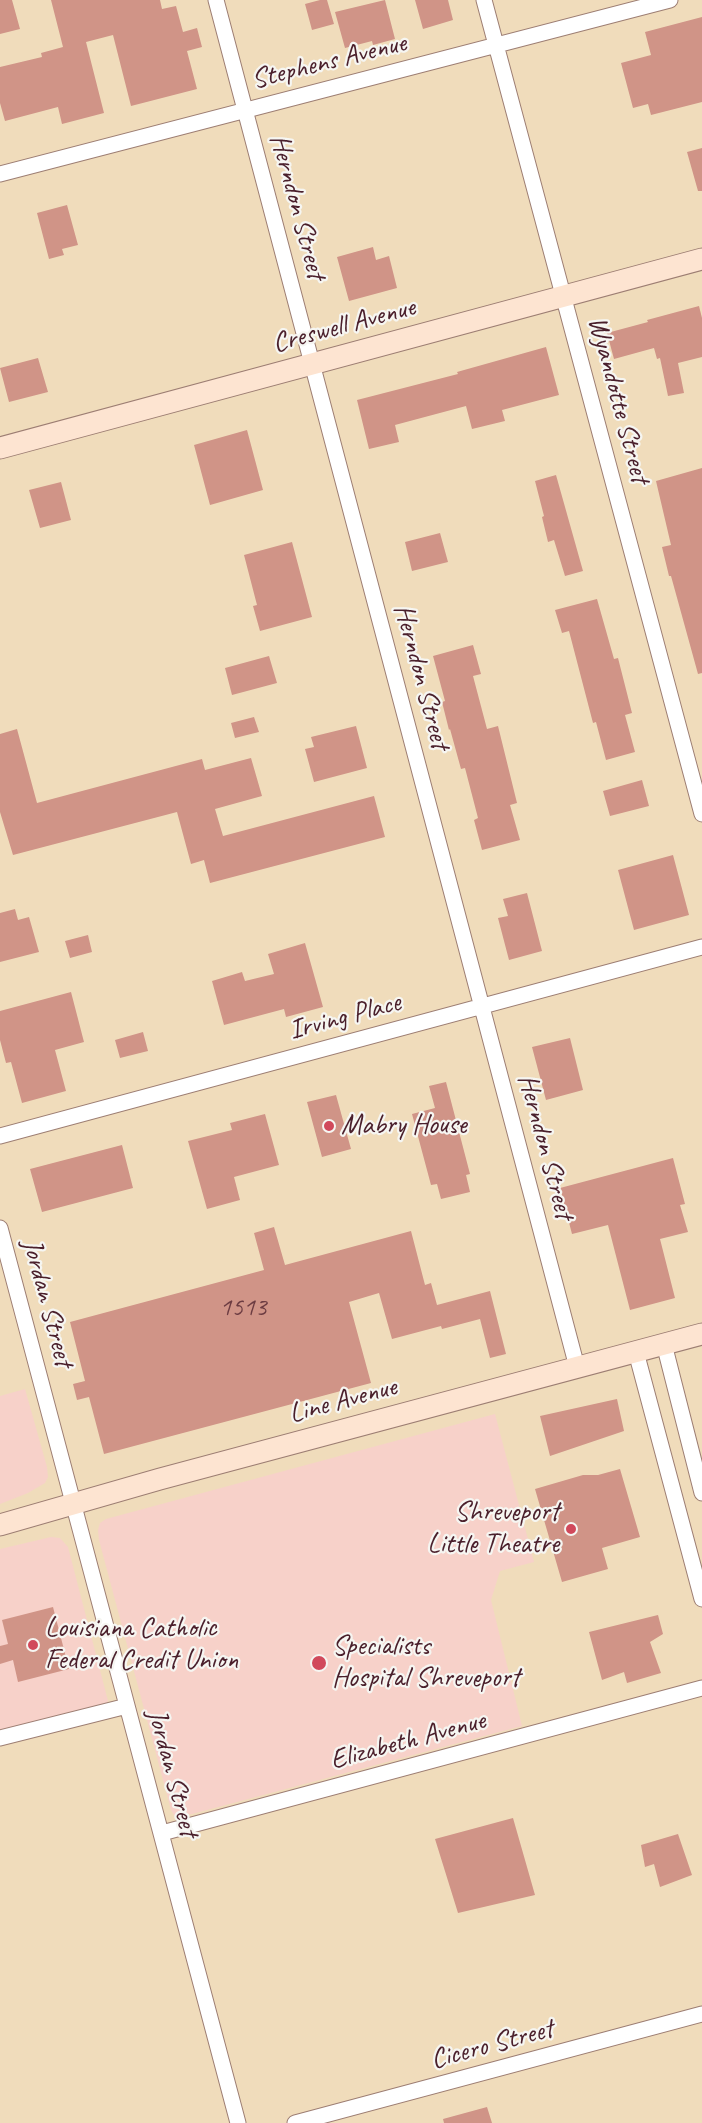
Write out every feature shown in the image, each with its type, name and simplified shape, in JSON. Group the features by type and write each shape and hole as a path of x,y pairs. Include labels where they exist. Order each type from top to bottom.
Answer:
{"main road":[{"name":"Creswell Avenue","path":"0,448 702,259"},
{"name":"Line Avenue","path":"0,1525 171,1476 702,1334"}],"street":[{"name":"Herndon Street","path":"216,0 577,1367"},
{"name":"Wyandotte Street","path":"484,0 702,814"},
{"name":"Stephens Avenue","path":"0,174 670,0"},
{"name":"Irving Place","path":"0,1136 702,947"},
{"name":"Jordan Street","path":"0,1228 6,1277 74,1505 238,2123"},
{"path":"664,1344 702,1493"},
{"path":"636,1352 702,1599"},
{"name":"Elizabeth Avenue","path":"162,1833 702,1688"},
{"path":"0,1738 128,1706"},
{"name":"Cicero Street","path":"295,2123 702,2014"}],"shaded area":[{"path":"25,1389 48,1477 45,1483 28,1493 0,1504 0,1396"},
{"name":"Specialists Hospital Shreveport","path":"495,1414 534,1562 500,1571 491,1600 522,1726 175,1817 171,1810 99,1540 100,1523 106,1519"},
{"path":"51,1537 60,1538 68,1547 108,1701 0,1734 0,1549"}],"building":[{"path":"0,0 12,0 20,29 0,34"},
{"path":"51,0 160,0 162,9 176,6 183,32 197,28 202,47 187,51 197,89 131,106 113,35 86,42 104,113 62,124 58,107 5,121 0,103 0,67 42,57 41,53 63,47"},
{"path":"327,0 334,24 312,30 305,4"},
{"path":"385,0 395,39 373,45 372,41 345,48 335,12"},
{"path":"415,0 448,0 453,20 423,29"},
{"path":"702,17 702,102 651,115 648,104 633,108 621,63 651,55 645,32"},
{"path":"702,148 702,191 698,191 687,152"},
{"path":"67,205 78,245 62,249 64,255 49,259 37,213"},
{"path":"373,247 376,260 389,256 397,288 349,301 337,257"},
{"path":"699,306 702,318 702,357 678,363 684,393 668,396 660,358 657,359 654,348 614,359 607,333"},
{"path":"546,347 559,395 502,410 505,421 472,429 466,406 395,425 399,442 369,449 357,400 458,374 457,372"},
{"path":"38,358 48,392 9,402 0,368"},
{"path":"247,430 263,490 210,505 194,445"},
{"path":"702,468 702,673 698,674 662,547 671,545 656,481"},
{"path":"556,475 583,571 565,576 554,540 548,542 535,481"},
{"path":"61,482 71,520 40,528 29,490"},
{"path":"440,533 448,562 412,571 405,542"},
{"path":"292,542 312,617 260,631 253,606 257,605 244,555"},
{"path":"597,599 614,659 618,658 632,713 625,715 635,752 606,760 596,722 593,723 569,631 562,633 555,610"},
{"path":"473,645 481,674 473,676 487,729 498,726 517,803 510,805 520,840 482,850 474,820 478,818 465,768 461,769 449,730 442,702 445,701 433,656"},
{"path":"269,656 277,683 232,695 225,668"},
{"path":"254,717 259,732 235,738 231,723"},
{"path":"356,726 367,768 314,782 305,749 314,747 311,737"},
{"path":"17,729 37,803 202,759 205,770 251,758 262,796 215,809 223,836 374,796 385,837 210,883 204,860 191,864 177,812 13,855 0,812 0,734"},
{"path":"642,780 649,806 610,816 603,791"},
{"path":"673,855 689,915 634,930 618,870"},
{"path":"527,893 542,951 509,960 498,918 508,916 503,899"},
{"path":"15,909 18,920 29,917 39,952 0,962 0,913"},
{"path":"88,935 92,952 70,958 65,941"},
{"path":"305,943 323,1007 286,1017 284,1009 224,1025 212,981 242,972 245,981 274,974 268,954"},
{"path":"71,992 84,1042 55,1050 66,1091 22,1103 11,1062 6,1063 0,1040 0,1011"},
{"path":"143,1032 148,1051 120,1058 115,1040"},
{"path":"570,1038 583,1090 546,1100 532,1047"},
{"path":"446,1082 470,1174 466,1175 470,1192 441,1199 437,1184 431,1185 412,1114 435,1108 429,1086"},
{"name":"Mabry House","path":"336,1095 351,1149 322,1157 307,1102"},
{"path":"265,1114 279,1165 234,1177 240,1200 207,1209 188,1141 232,1130 230,1123"},
{"path":"122,1145 133,1188 42,1212 30,1169"},
{"path":"673,1158 685,1204 680,1205 688,1232 660,1239 675,1298 630,1310 608,1225 572,1234 560,1188"},
{"path":"274,1227 285,1265 411,1231 425,1285 431,1283 437,1305 490,1291 506,1354 490,1358 480,1319 442,1329 441,1326 392,1339 379,1293 349,1302 371,1383 104,1454 89,1397 77,1400 73,1384 85,1381 70,1322 264,1270 254,1233"},
{"path":"617,1399 624,1431 550,1456 540,1416"},
{"name":"Shreveport Little Theatre","path":"620,1469 640,1537 602,1548 608,1569 562,1582 535,1489 583,1475 598,1475"},
{"name":"Louisiana Catholic Federal Credit Union","path":"53,1607 69,1669 18,1682 13,1660 0,1664 0,1646 8,1644 2,1620"},
{"path":"658,1615 663,1634 650,1642 661,1673 627,1683 624,1672 602,1680 589,1632"},
{"path":"513,1818 535,1895 458,1913 435,1839"},
{"path":"678,1834 692,1875 660,1887 654,1864 645,1867 641,1845"},
{"path":"487,2107 492,2123 444,2123 443,2119"}],"place":[{"name":"Mabry House","path":"329,1126"},
{"name":"Shreveport Little Theatre","path":"571,1529"},
{"name":"Louisiana Catholic Federal Credit Union","path":"33,1645"},
{"name":"Specialists Hospital Shreveport","path":"319,1663"}]}
